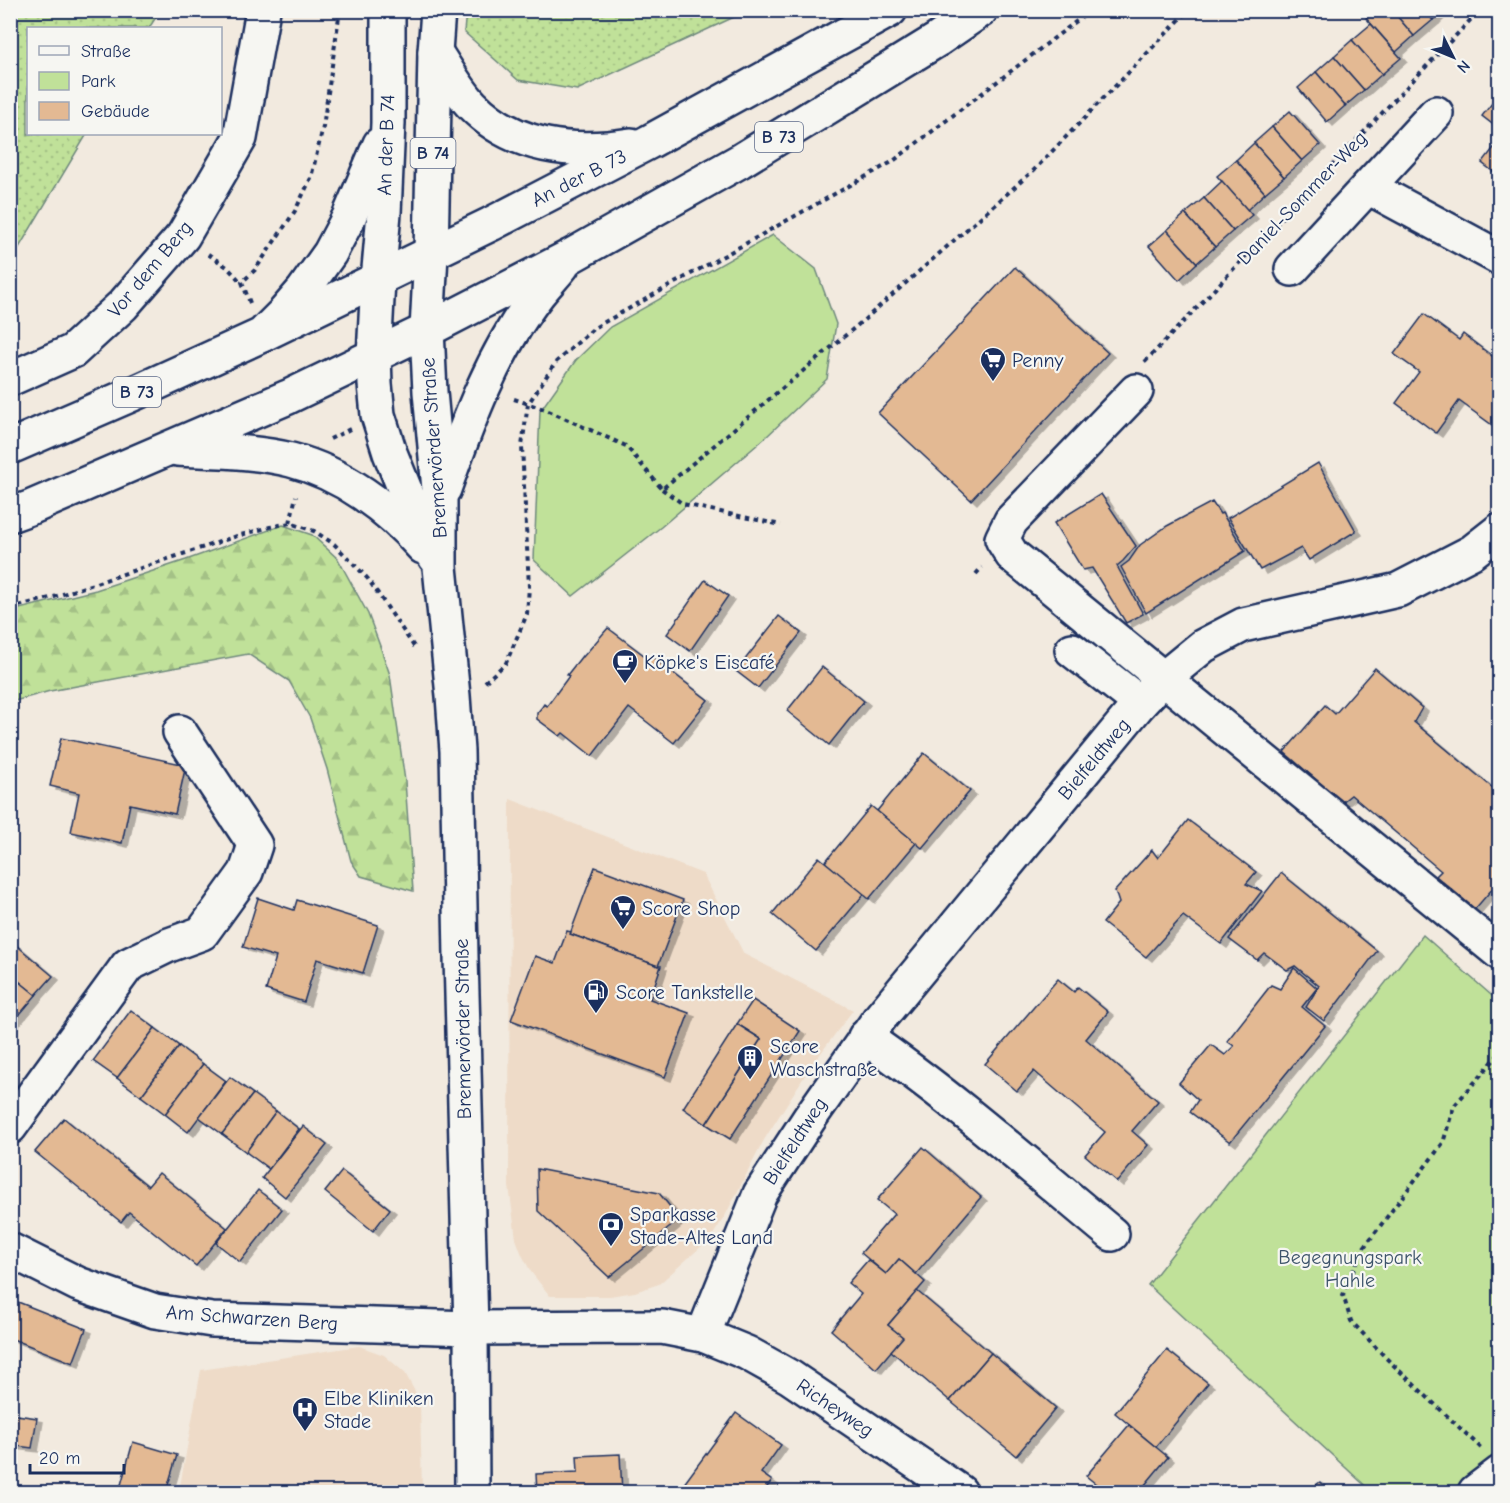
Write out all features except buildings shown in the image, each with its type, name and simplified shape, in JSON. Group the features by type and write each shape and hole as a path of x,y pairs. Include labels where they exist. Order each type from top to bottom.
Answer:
{"main road":[{"name":"Vor dem Berg","path":"10,379 73,351 123,304 183,236 240,138 263,10"},
{"name":"An der B 74","path":"378,280 388,123 388,10"},
{"name":"B 74","path":"427,330 438,10"},
{"name":"An der B 73","path":"257,322 378,280 431,254 649,142 890,10"},
{"name":"B 73","path":"10,515 288,397 427,330 571,256 740,161 937,40 981,10"},
{"path":"435,52 471,104 484,117 517,137 574,148 596,149 649,142"},
{"name":"Daniel-Sommer-Weg","path":"1292,269 1436,113"},
{"path":"257,322 284,314 330,253 349,217 388,123"},
{"name":"Daniel-Sommer-Weg","path":"1368,187 1500,258"},
{"path":"440,500 465,429 499,355 537,295 571,256"},
{"name":"B 74","path":"374,356 378,280"},
{"name":"B 73","path":"10,447 137,392 257,322"},
{"name":"Bremervörder Straße","path":"427,330 440,500 440,567 457,751 471,1328 472,1492"},
{"name":"Bremervörder Straße","path":"374,356 378,416 407,495 440,567"},
{"path":"1136,391 1011,521 1002,539 1012,555 1499,952"},
{"path":"170,449 288,459 323,471 380,506 414,537 440,567"},
{"name":"Bielfeldtweg","path":"703,1335 760,1194 865,1037 1140,703 1164,678 1203,646 1244,625 1398,590 1472,552 1500,530"},
{"path":"1072,650 1140,703"},
{"path":"10,1127 128,965 169,945 202,933 246,872 255,845 180,732"},
{"path":"865,1037 945,1096 1112,1234"},
{"name":"Am Schwarzen Berg","path":"10,1250 78,1284 155,1311 212,1320 471,1328"},
{"path":"471,1328 662,1327 703,1335"},
{"name":"Richeyweg","path":"703,1335 747,1353 790,1377 960,1492"},
{"path":"1475,1492 1491,1461"}],"path":[{"path":"242,282 255,270 295,212 311,178 323,127 340,10"},
{"path":"454,708 506,663 527,614 529,587 522,446 528,404 556,362 594,328 892,162 1091,10"},
{"path":"662,489 856,326 1034,170 1189,10"},
{"name":"Daniel-Sommer-Weg","path":"1136,391 1145,361 1480,10"},
{"path":"183,236 227,267 242,282 257,322"},
{"path":"528,404 626,446 662,489 683,504 781,525"},
{"path":"330,439 352,428"},
{"path":"290,523 297,489"},
{"path":"10,608 54,597 248,533 290,523 314,531 334,544 353,563 368,579 415,649"},
{"path":"1491,1461 1351,1321 1342,1295 1362,1250 1443,1143 1454,1106 1500,1053"}],"shaded area":[{"path":"510,799 703,874 744,954 853,1010 809,1069 764,1140 725,1216 711,1238 659,1284 635,1292 610,1296 550,1296 531,1272 516,1239 509,1186"},
{"name":"Elbe Kliniken Stade","path":"359,1346 384,1355 405,1373 420,1401 422,1492 179,1492 201,1370"}],"green space":[{"path":"11,10 160,11 150,27 27,27 27,135 86,135 11,261"},
{"path":"466,10 752,11 732,18 577,90 518,80 464,32"},
{"path":"773,235 816,269 836,324 827,379 765,438 661,527 573,596 534,560 540,411 576,360 610,327"},
{"path":"283,525 312,535 338,559 368,614 380,646 390,675 405,781 413,891 361,876 351,861 327,769 310,718 289,681 248,654 50,691 11,702 11,611 96,590"},
{"name":"Begegnungspark Hahle","path":"1423,935 1499,1002 1499,1461 1460,1492 1372,1492 1148,1285"}],"place":[{"name":"Penny","path":"993,383"},
{"name":"Köpke's Eiscafé","path":"625,685"},
{"name":"Score Shop","path":"623,931"},
{"name":"Score Tankstelle","path":"596,1015"},
{"name":"Score Waschstraße","path":"750,1081"},
{"name":"Sparkasse Stade-Altes Land","path":"611,1248"},
{"name":"Elbe Kliniken Stade","path":"305,1433"}]}
